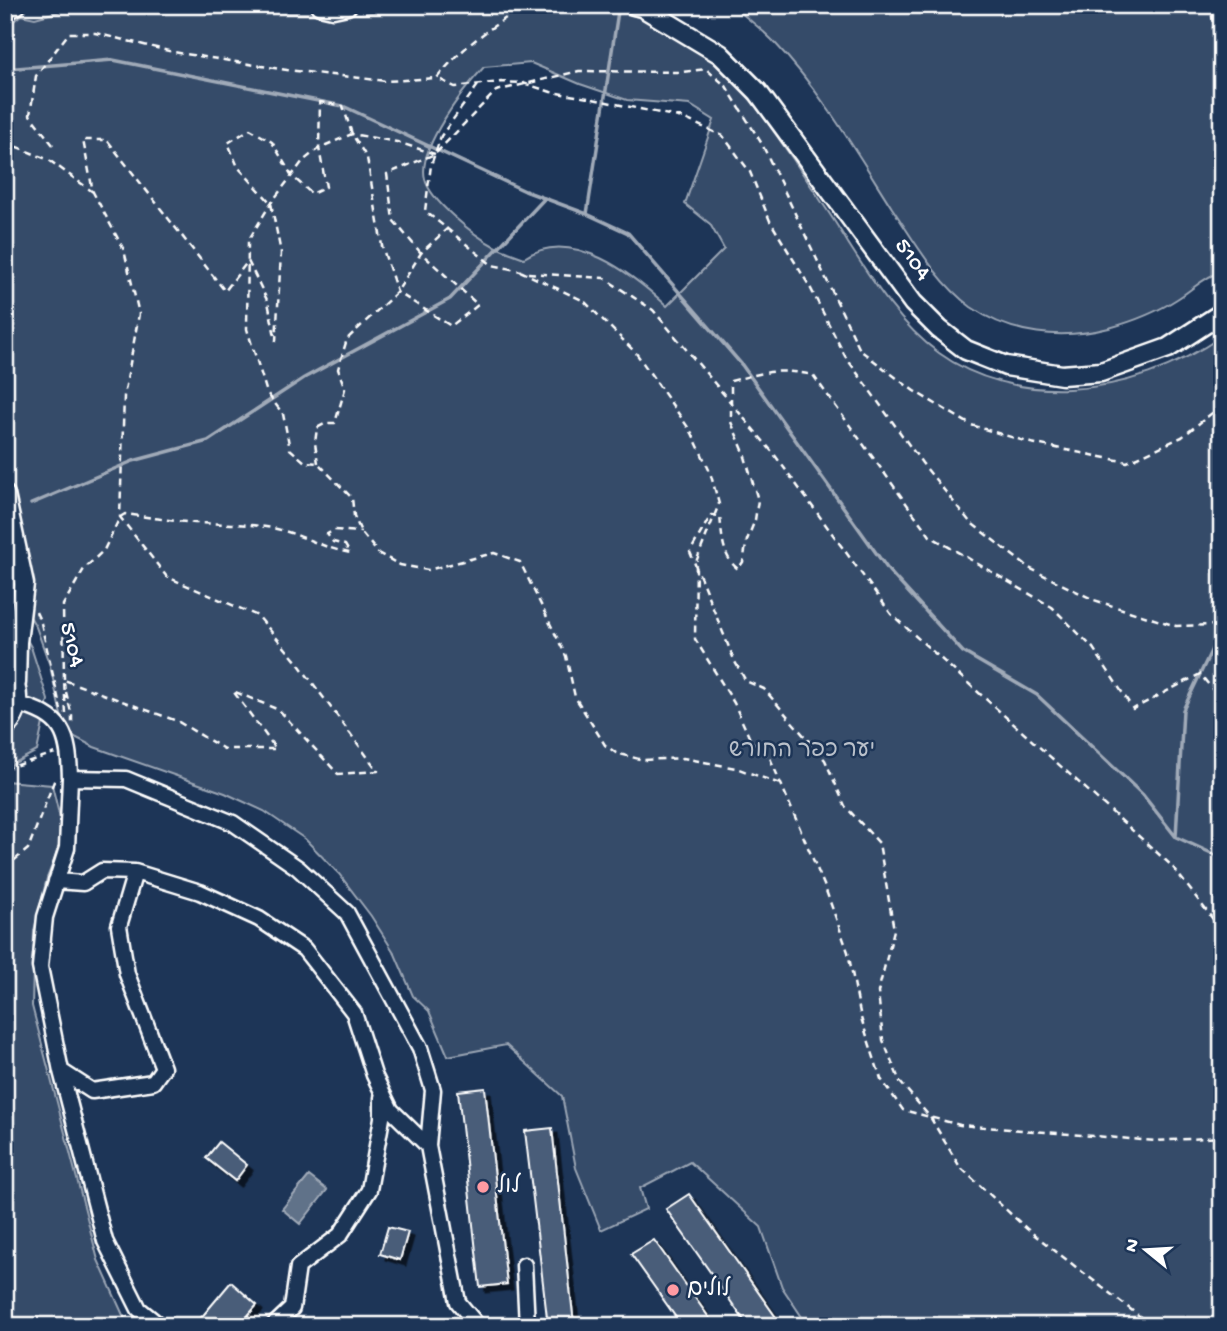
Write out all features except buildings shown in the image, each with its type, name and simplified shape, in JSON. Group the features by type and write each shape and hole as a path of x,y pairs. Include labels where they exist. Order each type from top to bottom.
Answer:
{"street":[{"path":"5,11 16,5"},
{"path":"320,5 332,8 348,5"},
{"name":"5104","path":"634,5 642,7 720,54 758,92 913,303 939,329 966,350 1006,366 1062,375 1101,372 1168,348 1222,313"},
{"path":"5,495 24,584 10,676 18,696 17,704 5,727"},
{"path":"5,638 13,628 20,607"},
{"path":"17,704 39,709 55,720 69,748 64,775 67,848 45,917 40,967 61,1070 105,1241 139,1309 160,1326"},
{"path":"64,775 126,779 233,823 298,868 347,913 420,1048 433,1090 428,1146 458,1302 478,1326"},
{"path":"56,881 83,883 102,871 135,872 211,898 259,919 304,949 354,1013 374,1075 391,1110 428,1146"},
{"path":"61,1070 92,1091 153,1082 163,1068 127,974 119,926 135,872"},
{"path":"273,1326 292,1308 298,1267 340,1235 369,1190 382,1118 382,1091"},
{"path":"524,1265 527,1326"}],"path":[{"path":"437,78 456,54 488,29 526,5"},
{"path":"1205,5 1212,16 1214,38"},
{"path":"53,145 30,115 36,76 69,33 95,33 173,52 287,70 387,81 437,78 455,87 501,82 523,83 551,92 588,97 683,118 723,136 750,172 770,221 810,287 845,356 922,463 970,522 1029,568 1094,600 1176,626 1218,625 1222,629"},
{"path":"248,261 268,302 276,341 281,253 271,203 238,167 228,143 250,129 272,142 292,176 312,194 327,187 319,148 320,102 342,106 352,134 367,158 382,246 397,292 451,326 478,305 421,253 393,220 387,174 435,154 496,91 579,71 682,72 705,69 726,86 762,144 860,350 914,391 971,425 1031,443 1127,462 1182,437 1222,405"},
{"path":"478,85 441,136 431,165 425,211 492,265 520,271 604,278 653,310 774,454 891,614 1172,866 1222,931"},
{"path":"318,463 306,462 290,449 283,415 267,393 247,329 248,241 271,203 303,161 319,148 352,134 397,142 435,154"},
{"path":"5,769 69,748 72,716 64,680 63,605 84,569 104,550 120,517 124,396 139,314 124,250 93,192 83,140 107,140 225,291 248,261"},
{"path":"5,142 49,160 93,192"},
{"path":"448,228 421,253 397,292 347,339 338,369 345,389 335,423 326,423 317,428 315,443 318,463 352,498 354,516 360,532 378,553 400,565 428,570 494,553 520,562 566,656 575,697 605,744 616,753 643,760 683,758 736,768 780,784"},
{"path":"520,271 584,301 636,353 692,433 710,472 719,504 696,568 695,639 734,703 750,739 770,758 824,885 848,952 861,1018 881,1079 902,1110 960,1125 1155,1141 1222,1137"},
{"path":"1152,1326 1027,1229 960,1167 930,1117 900,1082 883,1040 878,992 894,930 879,843 845,806 825,760 764,689 746,681 735,662 690,552 711,515 720,516 723,546 731,564 738,569 743,562 747,540 755,520 758,500 743,450 731,422 731,382 770,370 813,375 930,536 1052,607 1093,649 1133,709 1200,674 1222,701"},
{"path":"120,517 125,514 196,523 215,522 272,528 350,553 345,545 333,542 327,534 335,530 360,532"},
{"path":"64,680 177,721 224,749 276,749 233,691 279,710 338,774 377,772 297,662 258,616 167,578 120,517"},
{"name":"5104","path":"24,584 41,623 64,723"},
{"path":"5,868 28,849 64,775"}],"green space":[{"name":"יער כפר החורש","path":"83,5 242,5 288,13 361,14 443,5 599,5 618,10 655,25 690,44 736,82 759,110 888,302 925,342 953,362 985,377 1018,386 1069,389 1129,380 1168,366 1222,336 1222,1326 808,1326 782,1287 761,1227 690,1162 640,1188 646,1209 601,1230 576,1168 562,1096 506,1045 448,1056 429,1011 413,996 395,954 371,916 339,874 305,839 264,811 225,793 94,747 73,736 61,715 50,666 36,627 13,587 23,584 5,563 5,28 21,15 35,18","holes":["531,63 627,100 690,105 714,120 685,204 710,224 724,249 667,306 619,268 581,251 562,248 542,250 524,258 494,246 444,207 425,179 424,166 435,136 454,104 484,67"]},
{"path":"731,5 1222,5 1222,271 1177,299 1135,320 1091,332 1037,332 1003,324 986,316 959,297 927,261 837,122 792,61 765,33"},
{"path":"5,601 31,647 48,700 37,751 5,768"},
{"path":"5,781 52,785 64,835 47,878 34,931 32,1006 98,1260 128,1326 5,1326"}],"shaded area":[{"path":"309,1176 327,1190 300,1224 282,1209"}],"waterway":[{"path":"587,214 619,5"},
{"path":"5,69 113,60 343,106 525,191 587,214 628,233 742,365 889,571 963,652 1037,695 1143,795 1176,837 1222,858"},
{"path":"31,504 133,461 208,441 304,378 450,299 545,198"},
{"path":"1176,837 1183,710 1222,628"}],"place":[{"name":"לול","path":"483,1187"},
{"name":"לולים","path":"673,1290"}]}
